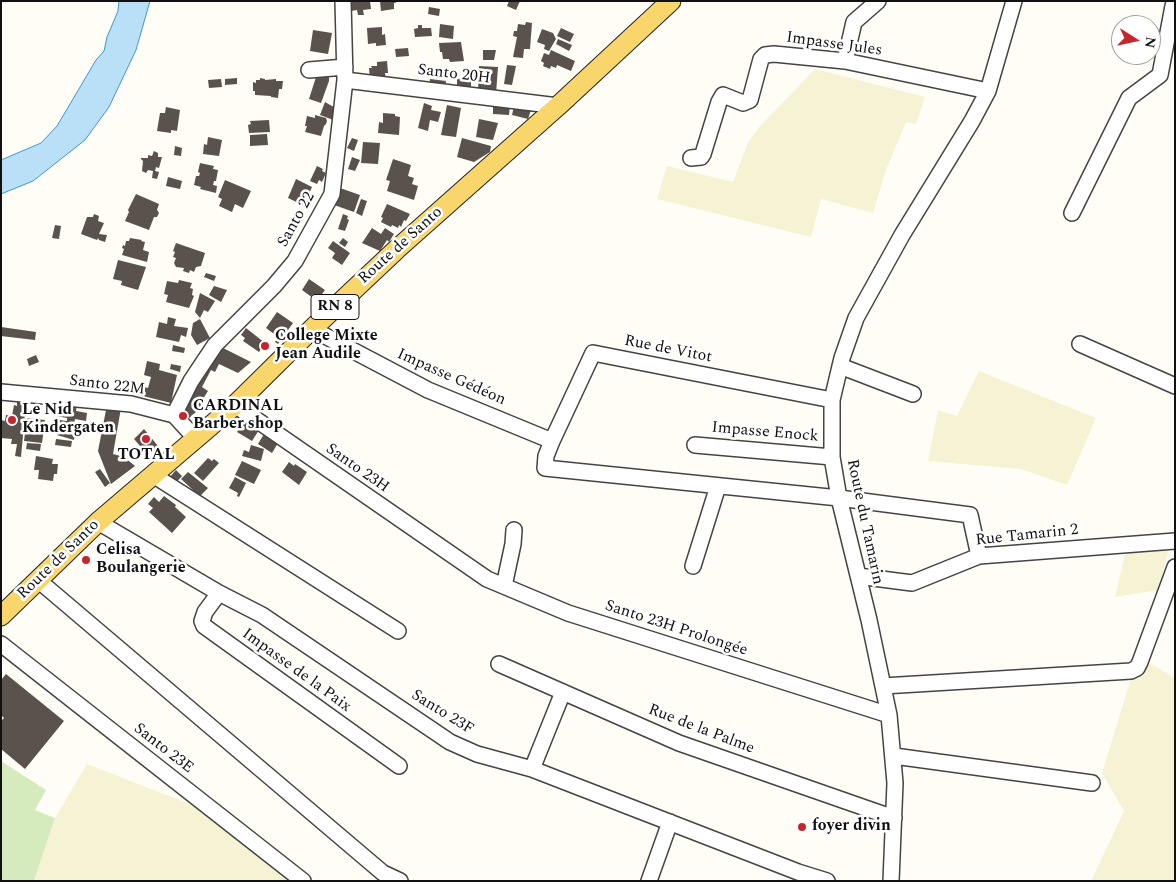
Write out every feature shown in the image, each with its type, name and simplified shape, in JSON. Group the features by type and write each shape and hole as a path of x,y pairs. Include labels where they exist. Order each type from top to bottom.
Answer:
{"main road":[{"name":"Route de Santo","path":"1,616 98,522 235,405 397,249 558,106 671,1"}],"street":[{"name":"Santo 22","path":"174,415 191,381 214,345 274,286 295,261 332,194 345,74 343,1"},
{"path":"845,61 854,22 878,1"},
{"name":"Route du Tamarin","path":"891,881 894,756 889,715 869,620 839,498 832,457 832,400 840,366 856,318 902,235 972,121 988,91 1014,1"},
{"path":"1072,213 1129,98 1160,74 1175,3"},
{"name":"Impasse Jules","path":"691,158 701,156 723,95 743,103 750,100 761,59 774,54 845,61 988,91"},
{"name":"Santo 20H","path":"309,70 558,106"},
{"name":"Impasse Gédéon","path":"312,329 428,390 552,441"},
{"path":"1080,344 1175,386"},
{"name":"Rue de Vitot","path":"552,441 593,353 832,400"},
{"path":"840,366 913,394"},
{"name":"Santo 22M","path":"1,392 131,404 174,415"},
{"name":"Santo 23H","path":"235,405 460,561"},
{"path":"174,415 196,440"},
{"path":"552,441 546,456 545,468 839,498 970,515 979,556"},
{"name":"Impasse Enock","path":"695,445 832,457"},
{"path":"154,475 398,631"},
{"path":"693,566 718,486"},
{"name":"Santo 23F","path":"98,522 219,593 262,615 450,742 477,754 532,769 798,872 827,881"},
{"path":"504,586 514,530"},
{"name":"Rue Tamarin 2","path":"858,576 912,583 979,556 1175,541"},
{"name":"Santo 23H Prolongée","path":"460,561 487,579 568,613 889,715"},
{"path":"883,686 1131,672 1137,668 1140,662 1175,567"},
{"path":"38,580 382,873 400,881"},
{"name":"Impasse de la Paix","path":"219,593 205,612 202,621 204,626 398,766"},
{"name":"Santo 23E","path":"1,644 303,881"},
{"name":"Rue de la Palme","path":"499,664 679,743 894,818"},
{"path":"532,769 563,692"},
{"path":"894,756 1092,783"},
{"path":"649,881 670,822"}],"shaded area":[{"path":"815,69 925,97 916,124 906,122 886,170 873,213 821,199 811,237 657,199 667,166 733,182 748,142 760,126"},
{"path":"979,371 1096,418 1067,485 1021,469 928,461 938,410 957,416"},
{"path":"1170,545 1158,590 1115,597 1127,546"},
{"path":"1138,656 1175,678 1175,881 1091,881 1124,811 1102,773"},
{"path":"87,764 192,805 300,881 34,881 55,818"}],"green space":[{"path":"1,761 46,790 35,810 55,818 34,881 1,881"}],"water":[{"path":"119,1 150,1 136,50 109,107 85,140 33,181 1,194 1,160 41,143 57,126 96,60 104,51 107,37 118,11"}],"building":[{"path":"350,1 370,1 371,9 363,10 364,15 358,15 357,10 351,11"},
{"path":"380,1 395,1 394,9 381,11"},
{"path":"509,1 520,1 516,10 507,6"},
{"path":"429,7 440,9 439,16 428,14"},
{"path":"526,22 532,23 530,49 524,49 523,58 513,57 517,37 513,36 514,31 517,31 518,24 525,25"},
{"path":"440,24 454,26 453,39 439,37"},
{"path":"418,25 422,25 422,28 431,28 432,36 415,37 414,29 418,28"},
{"path":"382,27 382,35 385,34 386,45 376,46 376,43 368,44 367,28"},
{"path":"561,28 574,34 570,42 557,36"},
{"path":"542,29 553,33 556,39 549,51 544,49 545,45 537,42"},
{"path":"313,30 332,33 328,54 310,51"},
{"path":"558,39 572,45 569,51 556,44"},
{"path":"461,42 464,61 450,62 449,59 443,59 439,43"},
{"path":"408,48 409,56 396,57 395,49"},
{"path":"483,50 496,50 494,60 483,60"},
{"path":"551,50 575,61 571,71 557,65 556,68 551,66 550,69 543,66 544,63 541,61 544,53 549,55"},
{"path":"387,61 388,73 385,73 386,81 370,80 369,68 377,66 377,62"},
{"path":"507,65 516,66 512,85 504,84"},
{"path":"479,66 498,67 496,94 478,91"},
{"path":"316,77 329,77 321,103 309,99"},
{"path":"237,78 237,84 225,85 225,79"},
{"path":"260,78 283,81 282,89 279,89 278,98 255,95 253,82 256,83 256,80 260,80"},
{"path":"471,78 471,87 457,88 457,79"},
{"path":"221,79 222,87 209,88 208,80"},
{"path":"430,79 446,81 445,88 429,87"},
{"path":"325,102 339,110 336,121 320,115"},
{"path":"424,103 432,106 431,110 441,112 438,122 430,120 428,131 418,128"},
{"path":"493,104 510,105 509,115 493,114"},
{"path":"447,105 461,108 456,137 441,135"},
{"path":"514,106 531,110 528,119 512,115"},
{"path":"166,107 180,110 177,131 171,130 171,133 157,131 160,113 165,113"},
{"path":"383,113 395,114 395,116 400,117 399,135 378,133 379,122 383,123"},
{"path":"315,115 326,118 327,121 321,136 305,132 307,116 315,118"},
{"path":"479,119 498,123 493,140 476,137"},
{"path":"269,120 270,132 249,133 248,125 251,124 250,121"},
{"path":"267,134 268,145 250,146 250,135"},
{"path":"208,137 222,140 219,156 203,154 204,144 207,145"},
{"path":"352,138 358,140 354,151 347,148"},
{"path":"462,138 491,146 490,152 474,162 457,157"},
{"path":"363,142 380,143 378,164 361,163"},
{"path":"175,146 182,148 181,156 174,155"},
{"path":"154,151 158,153 158,157 162,157 159,168 156,167 155,171 159,172 157,179 152,178 153,171 148,170 146,173 142,171 143,161 141,158 148,158 148,155 152,156"},
{"path":"352,157 360,160 355,171 348,169"},
{"path":"393,159 411,165 408,176 414,178 412,184 418,186 414,200 387,191 390,181 386,180"},
{"path":"200,163 214,166 213,169 218,170 216,181 214,181 213,185 217,186 216,193 200,189 201,187 194,185 196,176 199,176 200,173 198,172"},
{"path":"317,166 326,173 322,182 319,180 317,184 310,181"},
{"path":"168,177 182,181 180,189 166,186"},
{"path":"296,179 312,187 309,194 313,196 307,207 288,198"},
{"path":"225,180 251,191 243,208 235,204 232,212 219,206 222,199 218,197"},
{"path":"340,188 360,195 354,212 334,205"},
{"path":"136,194 159,204 157,210 159,213 157,217 154,217 149,230 125,221"},
{"path":"361,199 367,201 362,216 356,213"},
{"path":"387,204 410,214 406,221 404,220 401,227 399,225 398,228 392,225 391,227 381,222 383,218 381,217"},
{"path":"94,214 99,216 98,221 104,223 99,234 107,235 105,242 98,238 97,240 81,234 87,217 93,217"},
{"path":"343,214 348,216 347,219 349,220 345,231 338,229"},
{"path":"55,225 61,226 59,239 52,238"},
{"path":"372,228 381,234 385,228 394,234 389,242 387,240 380,251 362,243"},
{"path":"130,238 145,242 143,250 149,252 147,262 122,255 123,245 125,246 126,241 129,241"},
{"path":"343,238 348,242 345,247 339,243"},
{"path":"333,241 350,253 342,265 332,258 335,253 328,248"},
{"path":"176,243 205,253 201,266 196,267 194,272 190,270 189,273 183,271 184,268 176,267 174,263 176,258 173,257 175,252 173,251"},
{"path":"118,260 146,267 138,290 121,285 122,281 113,279"},
{"path":"206,273 216,276 214,281 204,277"},
{"path":"309,279 325,290 317,301 302,290"},
{"path":"179,280 192,283 190,288 193,289 192,295 194,296 189,308 166,302 168,295 164,294 167,281 178,283"},
{"path":"214,286 227,290 221,302 209,295"},
{"path":"200,293 215,301 208,312 204,310 200,318 195,312"},
{"path":"277,312 293,323 278,344 275,342 278,337 266,328"},
{"path":"168,317 176,319 174,326 188,328 186,337 181,335 179,342 156,337 159,322 167,324"},
{"path":"200,319 210,338 197,345 191,335 193,323"},
{"path":"1,327 36,332 35,340 1,336"},
{"path":"246,328 265,343 259,352 243,341 245,338 241,335"},
{"path":"173,345 185,348 184,353 172,351"},
{"path":"217,345 251,362 238,373 219,364 215,372 211,370 202,387 208,391 201,402 204,405 188,419 178,413"},
{"path":"36,355 39,362 29,366 27,359"},
{"path":"147,361 160,364 159,370 177,375 171,403 139,395 141,386 148,388 151,377 144,375"},
{"path":"171,364 181,366 180,372 170,369"},
{"path":"17,401 26,403 21,457 15,456 17,444 11,444 12,439 1,438 1,420 5,421 6,415 12,416 14,405 17,406"},
{"path":"69,403 77,404 76,411 87,413 86,421 75,419 74,423 81,424 80,433 75,432 74,440 57,435 59,420 67,421 67,418 56,416 57,411 61,412 62,409 68,410"},
{"path":"107,405 121,408 113,454 124,457 135,466 111,484 98,451"},
{"path":"27,418 45,420 42,443 24,441"},
{"path":"243,421 259,430 252,441 237,432"},
{"path":"144,429 158,446 148,455 134,439"},
{"path":"264,434 278,443 272,453 258,444"},
{"path":"56,439 72,441 71,447 55,445"},
{"path":"27,443 41,444 40,451 26,449"},
{"path":"251,445 264,449 261,461 242,456 244,450 249,452"},
{"path":"36,456 53,459 52,464 58,464 57,474 54,474 53,481 38,479 39,470 34,470"},
{"path":"208,458 212,461 214,459 219,463 203,481 194,473"},
{"path":"242,461 261,470 254,484 235,475"},
{"path":"289,462 307,472 299,485 282,472"},
{"path":"100,469 110,483 105,487 95,472"},
{"path":"176,470 182,476 174,485 168,479"},
{"path":"188,472 208,488 198,498 191,491 193,490 181,479"},
{"path":"235,477 246,483 239,497 237,496 238,493 229,488"},
{"path":"164,496 176,505 175,507 186,517 172,533 149,512 153,508 148,504 154,497 159,502"},
{"path":"6,674 64,721 25,769 1,749 1,721 4,718 1,715 1,680"}],"place":[{"name":"College Mixte Jean Audile","path":"265,346"},
{"name":"CARDINAL Barber shop","path":"183,416"},
{"name":"Le Nid Kindergaten","path":"12,420"},
{"name":"TOTAL","path":"146,439"},
{"name":"Celisa Boulangerie","path":"86,560"},
{"name":"foyer divin","path":"802,827"}]}
